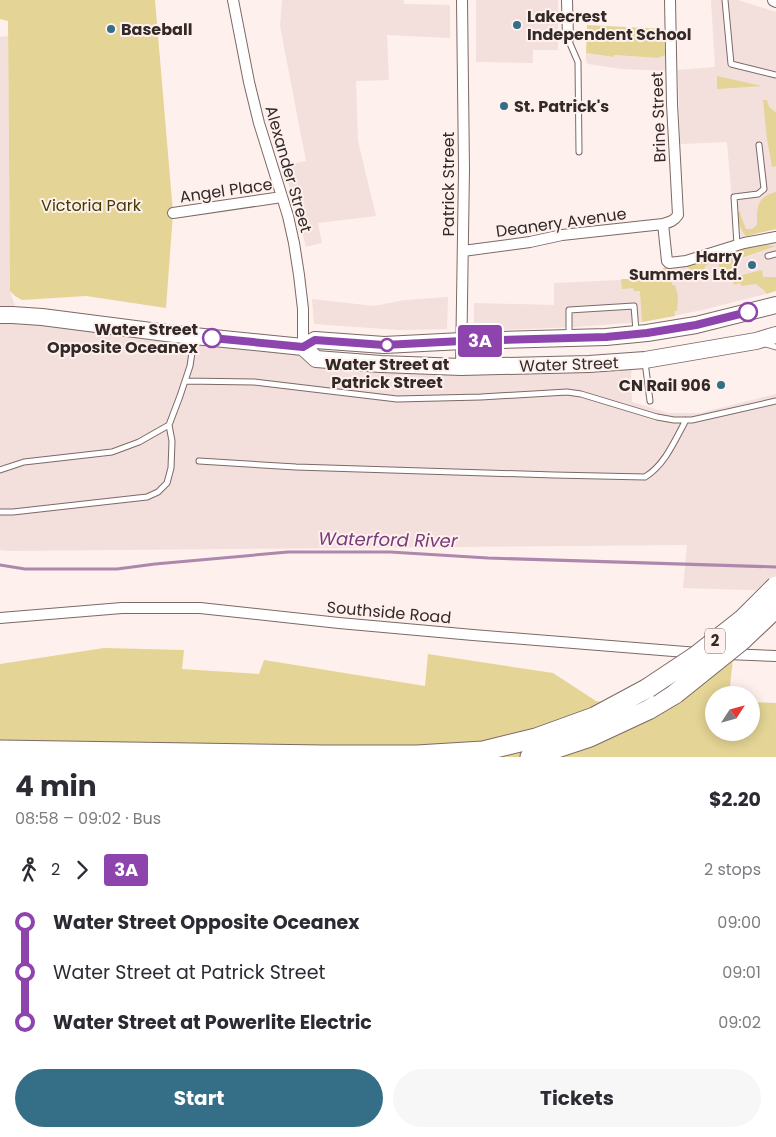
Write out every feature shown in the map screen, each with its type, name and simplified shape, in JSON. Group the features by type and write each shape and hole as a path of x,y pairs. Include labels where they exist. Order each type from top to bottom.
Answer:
{"highway":[{"name":"2","path":"0,750 324,755 417,755 483,751 536,738 594,717 648,688 696,656 743,619 776,586"},
{"name":"2","path":"530,757 590,736 648,710 675,694 741,641 776,608"}],"main road":[{"name":"Water Street","path":"776,305 696,325 606,337 384,345 315,340 303,347 316,359 380,364 461,367 589,364 645,360 756,341 776,334"},
{"path":"0,315 42,317 194,336 303,347"}],"street":[{"name":"Alexander Street","path":"233,0 259,123 294,243 303,309 303,347"},
{"name":"Patrick Street","path":"461,367 464,169 462,0"},
{"path":"567,0 568,38"},
{"name":"Brine Street","path":"663,224 676,219 678,215 672,104 670,0"},
{"name":"Angel Place","path":"173,213 282,197"},
{"name":"Deanery Avenue","path":"463,250 530,242 570,234 663,224"},
{"path":"663,224 666,260 669,263 686,261 762,239 776,237"},
{"name":"Southside Road","path":"0,618 122,608 200,608 473,635 682,652 776,656"}],"lane":[{"path":"725,0 731,64 776,75"},
{"path":"568,38 578,62 579,152"},
{"path":"737,246 734,197 758,194 764,189 759,145"},
{"path":"768,256 776,254"},
{"path":"569,338 570,310 634,306 637,334"},
{"path":"0,512 147,497 158,492 167,483 171,468 172,441 169,424 190,366 194,336"},
{"path":"756,341 776,347"},
{"path":"645,360 650,401"},
{"path":"185,381 254,382 397,400 566,392 589,396 674,420 686,420 776,401"},
{"path":"199,462 645,477 652,473 660,464 686,420"},
{"path":"0,470 24,462 112,452 139,442 169,424"}],"shaded area":[{"path":"282,0 404,0 404,4 450,5 450,38 387,35 389,80 356,81 358,141 376,216 318,223 322,243 306,247 283,166 306,161 280,26"},
{"name":"Lakecrest Independent School","path":"476,0 558,0 558,50 533,50 533,63 476,62"},
{"path":"711,0 738,0 776,12 776,229 735,238 727,142 680,144 678,70 715,67"},
{"path":"8,36 10,291 18,315 303,347 317,359 631,361 632,402 668,413 700,413 776,394 776,591 683,588 687,545 0,550 0,37"},
{"path":"586,53 613,57 613,55 658,58 665,55 665,71 621,69 588,64"},
{"path":"776,241 776,280 766,294 702,310 642,322 474,331 474,303 554,305 554,283 642,279 666,267"},
{"path":"448,297 447,329 399,330 314,324 312,299 374,306 405,300"}],"green space":[{"name":"Victoria Park","path":"0,0 155,0 173,213 166,308 86,296 22,300 10,291 8,21 0,19"},
{"path":"587,25 664,29 665,55 658,58 614,55 614,57 586,53"},
{"path":"717,76 762,86 717,89"},
{"path":"763,100 767,100 769,107 776,111 776,166 772,167 767,139"},
{"path":"776,192 776,229 746,236 741,228 737,212 740,212 746,229 752,229 757,225 758,208 761,200 769,194"},
{"path":"761,245 776,246 735,260 738,276 762,270 763,277 776,277 776,291 766,294 756,284 741,286 740,283 734,285 730,270 721,272 718,261 706,265 703,271 697,274 689,274 688,265"},
{"path":"669,267 672,285 675,285 678,296 677,311 674,311 675,316 642,322 640,291 634,291 633,288 622,289 621,279 642,279"},
{"path":"104,648 184,650 182,669 259,674 264,660 425,686 428,654 553,673 596,701 663,712 733,659 730,686 705,686 705,741 760,741 760,702 776,703 776,757 0,757 0,664"}],"waterway":[{"name":"Waterford River","path":"0,565 25,569 117,569 288,552 390,552 488,558 776,567"}],"bus line":[{"name":"3A","path":"212,338 303,347 315,340 384,345 606,337 696,325 748,312"}],"place":[{"name":"Lakecrest Independent School","path":"517,25"},
{"name":"Baseball","path":"111,29"},
{"name":"St. Patrick's","path":"504,106"},
{"name":"Harry Summers Ltd.","path":"752,265"},
{"name":"Water Street Opposite Oceanex","path":"212,338"},
{"name":"Water Street at Patrick Street","path":"387,345"},
{"name":"CN Rail 906","path":"721,385"}]}
